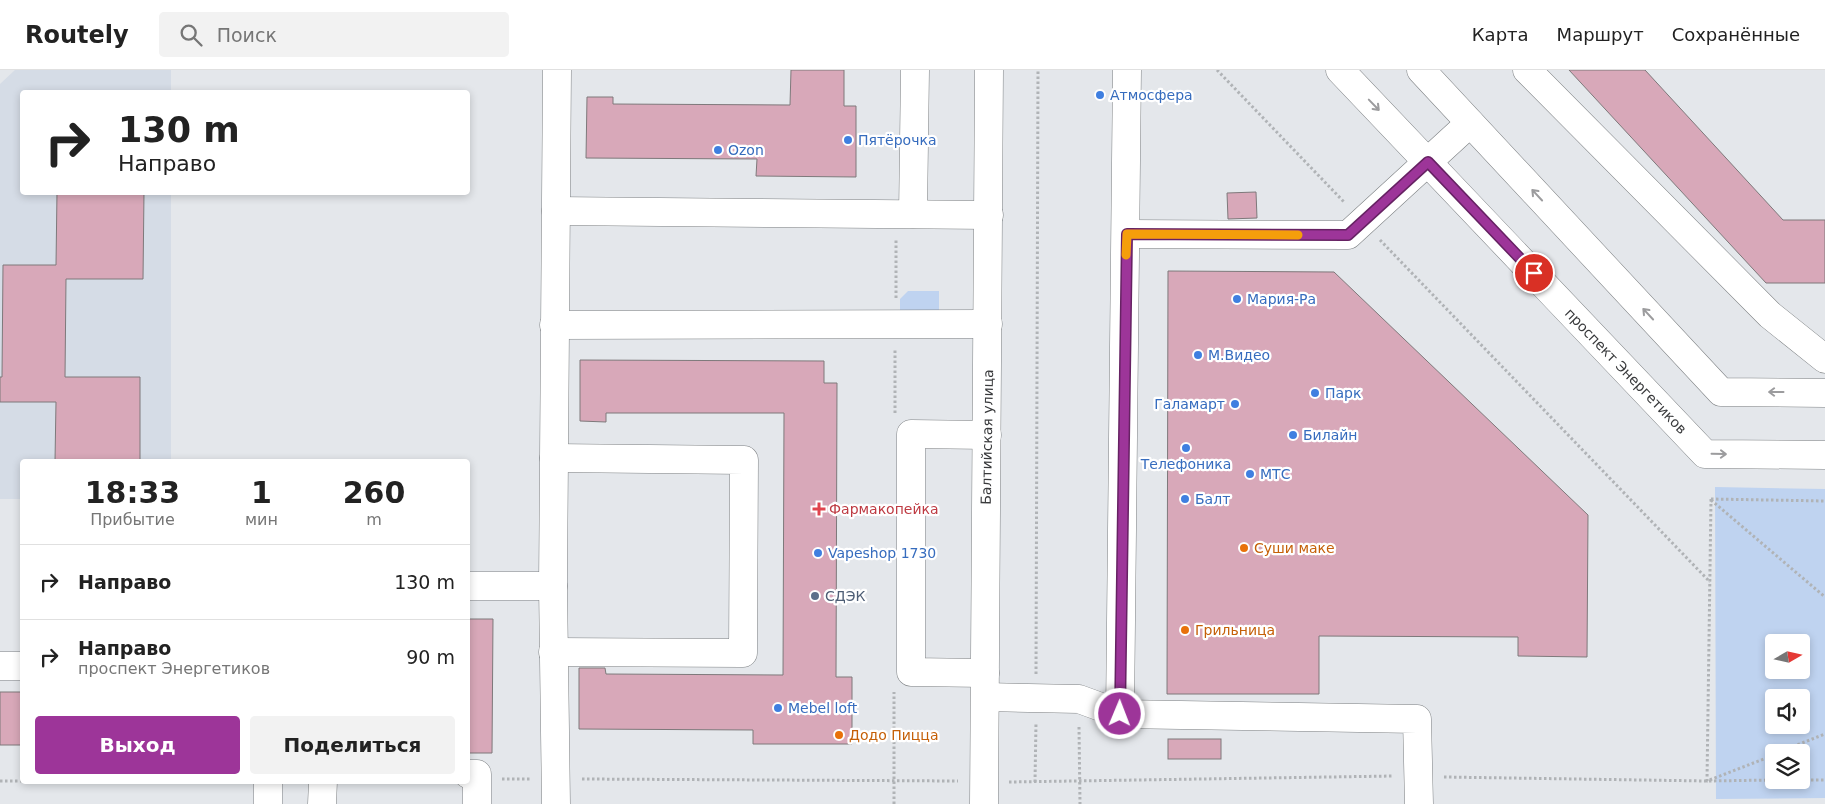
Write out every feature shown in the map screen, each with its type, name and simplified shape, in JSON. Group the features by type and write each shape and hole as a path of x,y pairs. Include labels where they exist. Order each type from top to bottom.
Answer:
{"street":[{"path":"556,792 553,586 557,70"},
{"path":"913,214 915,70"},
{"name":"Балтийская улица","path":"984,793 989,70"},
{"path":"1120,714 1127,234 1127,70"},
{"name":"проспект Энергетиков","path":"1340,70 1705,454 1825,455"},
{"path":"1421,70 1721,392 1825,393"},
{"path":"1527,70 1770,315 1825,359"},
{"path":"1127,234 1348,235 1470,124"},
{"path":"556,211 989,215"},
{"path":"554,325 988,324"},
{"path":"987,435 911,434 911,672 986,685 1036,698 1079,699 1120,714 1417,719 1418,804"},
{"path":"554,458 744,460 743,654 554,652"},
{"path":"470,586 553,586"},
{"path":"0,666 20,666"},
{"path":"268,784 268,804"},
{"path":"322,804 323,784"}],"path":[{"path":"1035,782 1038,70"},
{"path":"1217,70 1710,582"},
{"path":"1707,781 1711,499"},
{"path":"1711,499 1825,501"},
{"path":"1711,499 1825,597"},
{"path":"1079,699 1080,804"},
{"path":"1799,744 1825,734"},
{"path":"1707,781 1765,758"},
{"path":"474,786 556,792 984,793 1035,782 1418,776 1707,781 1765,780"},
{"path":"1810,780 1825,780"},
{"path":"0,781 20,781"}],"shaded area":[{"path":"15,70 171,70 171,90 20,90 20,195 171,195 171,459 20,459 20,499 0,499 0,84"},
{"path":"908,291 939,291 939,311 900,311 900,299"},
{"path":"1715,487 1825,489 1825,798 1716,799"}],"building":[{"path":"791,70 844,70 844,106 856,106 856,177 756,176 757,159 586,158 587,97 613,97 613,104 790,105"},
{"path":"1569,70 1645,70 1783,220 1825,220 1825,283 1766,283"},
{"path":"1256,192 1257,218 1228,219 1227,193"},
{"path":"57,195 144,195 143,279 66,279 65,377 140,377 140,459 55,459 56,402 0,402 3,265 56,265"},
{"name":"Парк","path":"1168,271 1334,272 1588,515 1587,657 1518,656 1518,637 1319,636 1319,694 1167,694"},
{"path":"580,360 824,361 824,383 837,383 836,677 852,677 852,744 753,744 753,730 579,729 579,668 605,668 606,674 783,675 784,413 606,413 606,422 580,421"},
{"path":"470,619 493,619 492,753 470,753"},
{"path":"0,692 20,692 20,745 0,745"},
{"path":"1168,739 1221,739 1221,759 1168,759"}],"slow traffic":[{"path":"1126,255 1127,234 1298,235"}],"place":[{"name":"Атмосфера","path":"1100,95"},
{"name":"Пятёрочка","path":"848,140"},
{"name":"Ozon","path":"718,150"},
{"name":"Мария-Ра","path":"1237,299"},
{"name":"М.Видео","path":"1198,355"},
{"name":"Парк","path":"1315,393"},
{"name":"Галамарт","path":"1235,404"},
{"name":"Билайн","path":"1293,435"},
{"name":"Телефоника","path":"1186,448"},
{"name":"МТС","path":"1250,474"},
{"name":"Балт","path":"1185,499"},
{"name":"Фармакопейка","path":"819,509"},
{"name":"Суши маке","path":"1244,548"},
{"name":"Vapeshop 1730","path":"818,553"},
{"name":"СДЭК","path":"815,596"},
{"name":"Грильница","path":"1185,630"},
{"name":"Mebel loft","path":"778,708"},
{"name":"Додо Пицца","path":"839,735"}],"route":[{"path":"1120,714 1127,234 1348,235 1428,162 1534,273"}]}
